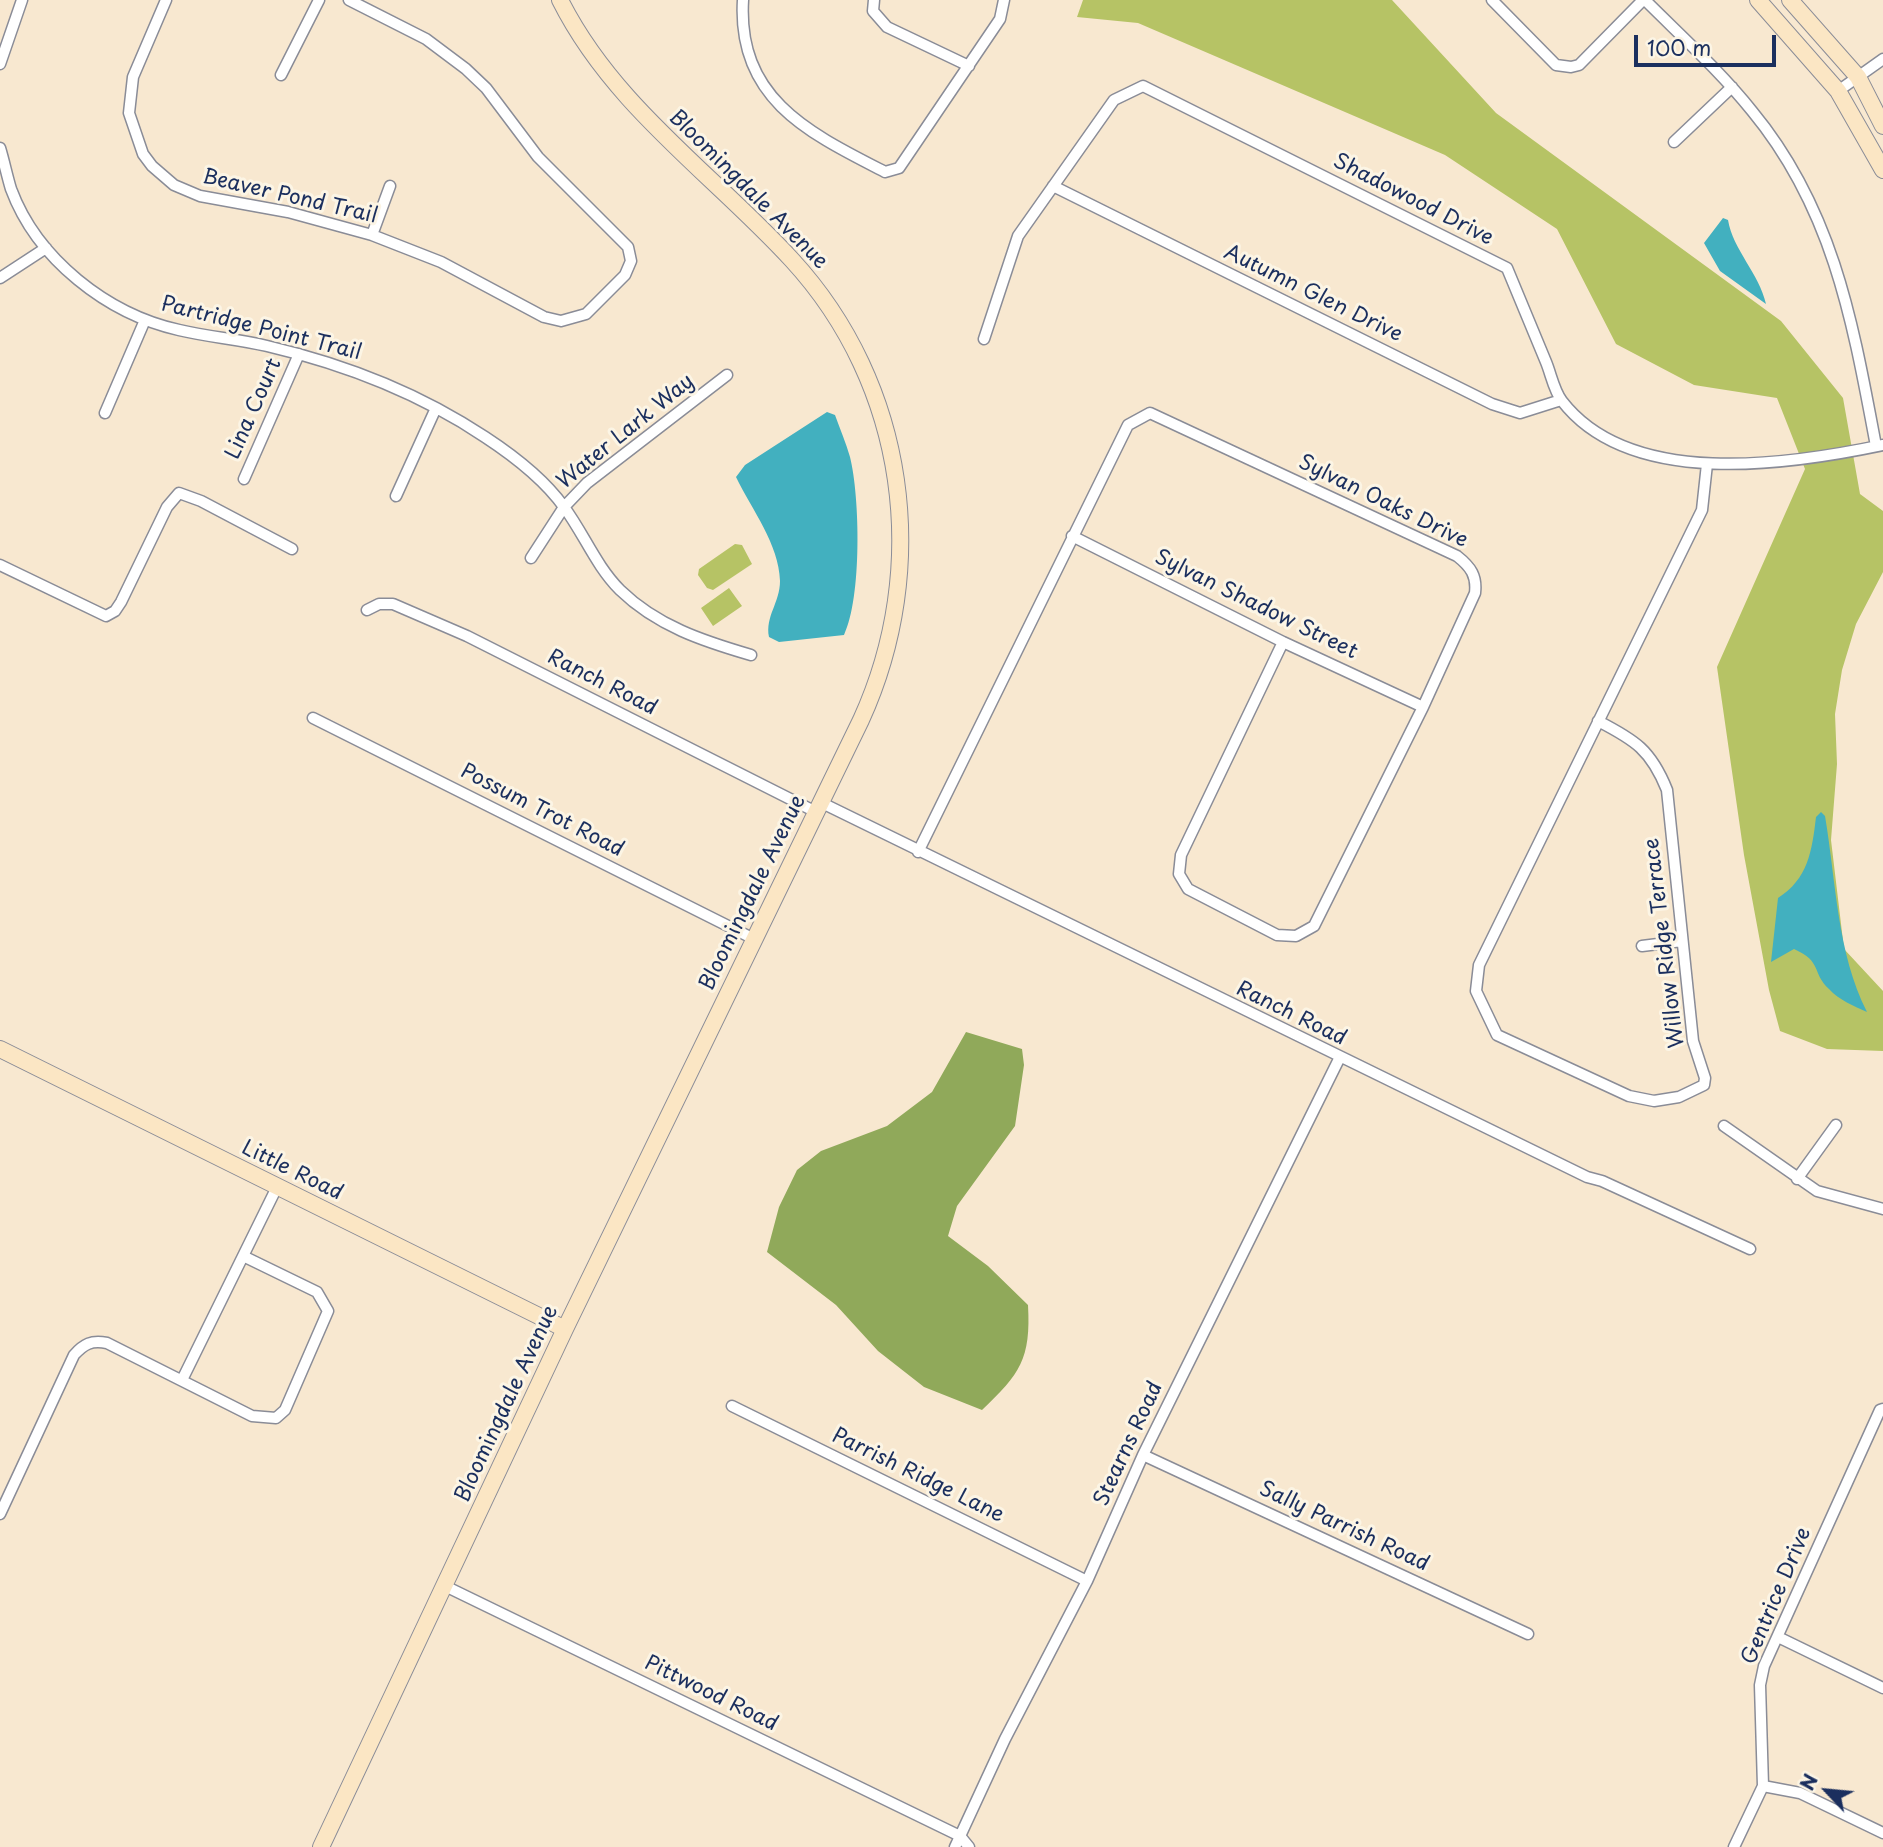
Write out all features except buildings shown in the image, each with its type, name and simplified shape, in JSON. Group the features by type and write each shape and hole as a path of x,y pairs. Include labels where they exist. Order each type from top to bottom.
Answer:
{"street":[{"path":"0,64 22,0"},
{"name":"Beaver Pond Trail","path":"166,0 138,65 129,102 137,140 152,166 174,185 200,196 288,212 372,235 463,272 544,317 561,321 586,314 625,275 631,261 628,247 538,157 476,78 426,39 349,0"},
{"path":"281,75 319,0"},
{"name":"Bloomingdale Avenue","path":"321,1847 565,1329 871,696 895,614 901,566 901,516 895,467 883,420 861,361 816,289 783,251 610,78 580,37 560,0"},
{"path":"743,0 747,54 762,82 788,114 815,136 885,172 899,167 969,66 1000,19 1004,0"},
{"path":"874,0 873,11 887,27 969,66"},
{"path":"1492,0 1556,65 1571,67 1579,65 1644,0 1732,87 1753,112 1797,176 1833,255 1851,314 1880,445"},
{"path":"1759,0 1838,91 1883,170"},
{"path":"1790,0 1858,77 1883,125"},
{"path":"1838,91 1883,59"},
{"name":"Shadowood Drive","path":"984,339 1018,236 1114,100 1143,86 1507,268 1561,400 1593,432 1622,448 1707,464 1784,462 1880,445"},
{"path":"1674,142 1732,87"},
{"name":"Partridge Point Trail","path":"0,148 6,191 46,248 68,272 94,293 145,320 177,330 299,354 377,379 436,408 519,461 564,507 593,557 620,590 648,613 704,641 751,655"},
{"path":"372,235 390,186"},
{"name":"Autumn Glen Drive","path":"1053,186 1492,404 1520,413 1561,400"},
{"path":"0,278 46,248"},
{"path":"105,413 145,320"},
{"name":"Lina Court","path":"244,479 299,354"},
{"name":"Water Lark Way","path":"531,558 564,507 587,483 727,375"},
{"path":"396,496 436,408"},
{"name":"Sylvan Oaks Drive","path":"918,852 1128,425 1150,412 1457,556 1470,566 1476,582 1475,593 1423,707 1314,926 1296,936 1277,935 1188,889 1179,874 1181,855 1283,642"},
{"name":"Willow Ridge Terrace","path":"1598,721 1648,752 1667,790 1693,1041 1705,1078 1704,1084 1679,1097 1654,1101 1629,1096 1497,1035 1476,991 1479,965 1598,721 1702,510 1707,464"},
{"path":"0,565 106,616 115,611 121,602 167,507 178,493 201,501 292,549"},
{"name":"Sylvan Shadow Street","path":"1072,536 1283,642 1423,707"},
{"name":"Ranch Road","path":"367,610 379,604 393,604 467,636 818,807 918,852 1339,1059 1587,1177 1613,1186 1750,1249"},
{"name":"Possum Trot Road","path":"313,718 754,939"},
{"path":"1642,946 1682,941"},
{"name":"Little Road","path":"0,1049 565,1329"},
{"name":"Stearns Road","path":"957,1842 1087,1581 1143,1455 1339,1059"},
{"path":"1797,1180 1836,1125"},
{"path":"1724,1126 1797,1180 1817,1191 1883,1209"},
{"path":"182,1380 277,1187"},
{"path":"0,1514 74,1355 83,1345 95,1340 107,1343 252,1416 276,1418 285,1410 328,1311 317,1292 243,1256"},
{"name":"Parrish Ridge Lane","path":"732,1406 1087,1581"},
{"name":"Gentrice Drive","path":"1734,1847 1763,1786 1760,1685 1764,1666 1880,1410 1883,1409"},
{"name":"Sally Parrish Road","path":"1143,1455 1528,1634"},
{"name":"Pittwood Road","path":"445,1586 957,1842"},
{"path":"1778,1637 1883,1688"},
{"path":"1763,1786 1800,1793 1883,1833"},
{"path":"957,1842 969,1847"}],"green space":[{"path":"1083,0 1392,0 1496,113 1781,321 1843,398 1860,494 1883,511 1883,572 1856,624 1842,670 1835,714 1837,764 1831,840 1844,949 1883,991 1883,1051 1827,1049 1780,1031 1769,990 1744,855 1717,667 1805,469 1777,398 1694,385 1616,344 1557,229 1445,155 1138,23 1077,17"},
{"path":"735,544 742,545 752,564 713,590 707,588 698,575 699,569"},
{"path":"729,588 742,606 713,626 701,608"},
{"path":"966,1032 1022,1049 1024,1065 1015,1126 957,1206 948,1236 988,1266 1028,1305 1027,1339 1020,1364 1006,1386 982,1410 924,1387 878,1351 836,1305 767,1252 779,1207 797,1170 821,1151 887,1126 932,1092"}],"water":[{"path":"1723,218 1728,220 1735,241 1758,282 1766,304 1720,271 1704,243"},
{"path":"827,412 835,415 847,446 856,496 858,547 850,618 844,635 779,642 769,637 768,629 780,581 775,554 764,527 736,477 745,465"},
{"path":"1821,812 1825,816 1843,941 1849,966 1867,1012 1833,993 1809,958 1794,949 1771,962 1778,898 1796,882 1807,863 1816,817"}]}
